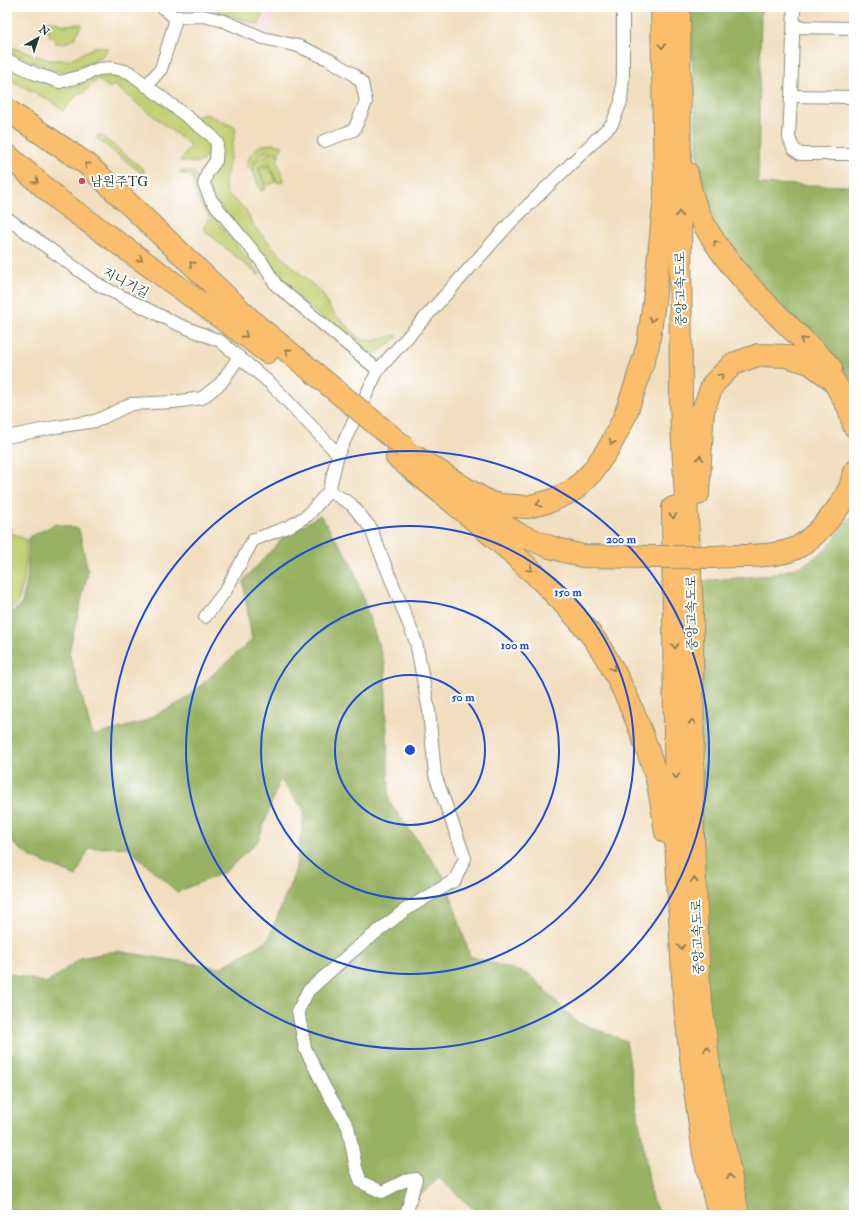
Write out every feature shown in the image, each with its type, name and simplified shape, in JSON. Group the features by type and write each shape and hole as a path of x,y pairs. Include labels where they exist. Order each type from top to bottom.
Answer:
{"highway":[{"name":"중앙고속도로","path":"662,7 665,197 671,413 676,839 684,996 693,1075 704,1154 719,1215"},
{"name":"중앙고속도로","path":"679,7 679,193 682,407 692,609 692,836 699,989 710,1073 738,1215"},
{"path":"7,110 88,165 326,391"},
{"path":"680,112 689,186 702,222 727,260 749,286 838,375 854,402"},
{"path":"7,155 60,201 249,338 326,391 484,513 518,534 550,547 582,556 650,563"},
{"path":"405,453 491,503 527,507 551,501 574,490 592,472 610,446 625,416 636,384 648,345 665,197"},
{"path":"692,609 703,410 713,384 733,364 758,355 786,356 804,361 810,363 833,380 849,408 854,426"},
{"path":"405,453 480,524 535,573 570,609 598,645 618,678 639,727 656,776 680,922"},
{"path":"480,524 516,543 550,556 584,564 620,567 650,563 715,561 768,555 792,550 813,537 834,513 850,488 854,472"},
{"path":"715,561 735,566 769,564 796,559 819,544 842,517 854,497"}],"street":[{"path":"162,7 174,17 203,16 224,21 263,38 298,46 328,59 352,74 362,83 366,102 359,121 354,130 324,142"},
{"path":"205,617 226,590 253,540 290,526 308,515 328,491 338,454 378,370 510,222 612,124 621,102 624,7"},
{"path":"794,7 789,138 793,148 800,154 854,154"},
{"path":"146,86 161,69 175,22 174,17"},
{"path":"794,27 854,28"},
{"path":"7,60 36,74 60,82 82,76 98,69 112,68 129,72 212,136 217,143 216,161 207,173 204,184 211,200 262,262 276,285 378,370"},
{"path":"791,96 854,97"},
{"name":"지니기길","path":"7,218 99,285 177,324 220,341 271,384 338,454"},
{"path":"7,437 96,421 131,404 174,402 202,398 221,383 239,357"},
{"path":"328,491 351,504 370,527 416,642 429,712 435,775 465,858 455,880 406,910 354,950 308,991 298,1011 305,1048 325,1088 348,1127 356,1168 361,1182 382,1192 404,1181 416,1179 406,1215"}],"shaded area":[{"path":"174,7 269,7 276,12 267,33 182,12"}],"green space":[{"path":"204,7 264,7 259,25"},
{"path":"689,7 761,7 758,184 854,186 854,388 841,366 732,256 709,216 698,161"},
{"path":"48,20 64,25 82,24 74,39 64,43 56,43 55,39 50,37 47,28"},
{"path":"7,46 50,60 68,60 98,46 108,49 97,60 66,73 47,68 7,51"},
{"path":"7,64 60,85 96,72 128,76 201,134 208,144 206,156 200,162 180,161 190,147 189,144 114,85 110,88 97,79 84,93 79,93 63,111 54,103 7,78"},
{"path":"206,114 236,128 225,183 227,194 245,209 253,225 282,257 322,293 330,309 360,339 375,341 395,335 398,337 376,354 366,355 284,286 215,199 207,184 221,141 195,117"},
{"path":"98,135 102,136 144,170 143,174 96,138"},
{"path":"273,144 283,146 279,152 268,151 261,154 255,161 252,171 247,166 252,153 260,146"},
{"path":"271,153 280,154 277,160 283,181 278,183 269,163 258,168 266,189 261,191 255,178 253,168 254,164 263,156"},
{"path":"269,165 276,182 267,186 259,169"},
{"path":"181,171 195,172 199,196 209,211 260,274 258,275 206,232 204,227 210,218 196,198 192,176 179,173"},
{"path":"854,511 854,1215 725,1215 714,1147 688,582 771,575 802,566 826,549"},
{"path":"320,515 351,562 385,665 389,802 445,878 470,956 530,975 577,1022 626,1041 652,1199 660,1215 480,1215 439,1178 399,1215 7,1215 7,973 47,983 81,958 117,951 220,968 268,940 295,872 305,811 280,779 258,841 225,872 177,892 127,847 89,848 76,876 31,857 7,839 7,615 21,606 27,582 29,537 56,524 79,529 88,572 69,652 93,736 140,723 184,700 252,640 243,581 284,537"},
{"path":"7,531 27,540 24,582 17,604 7,611"}],"place":[{"name":"남원주TG","path":"82,181"}]}
